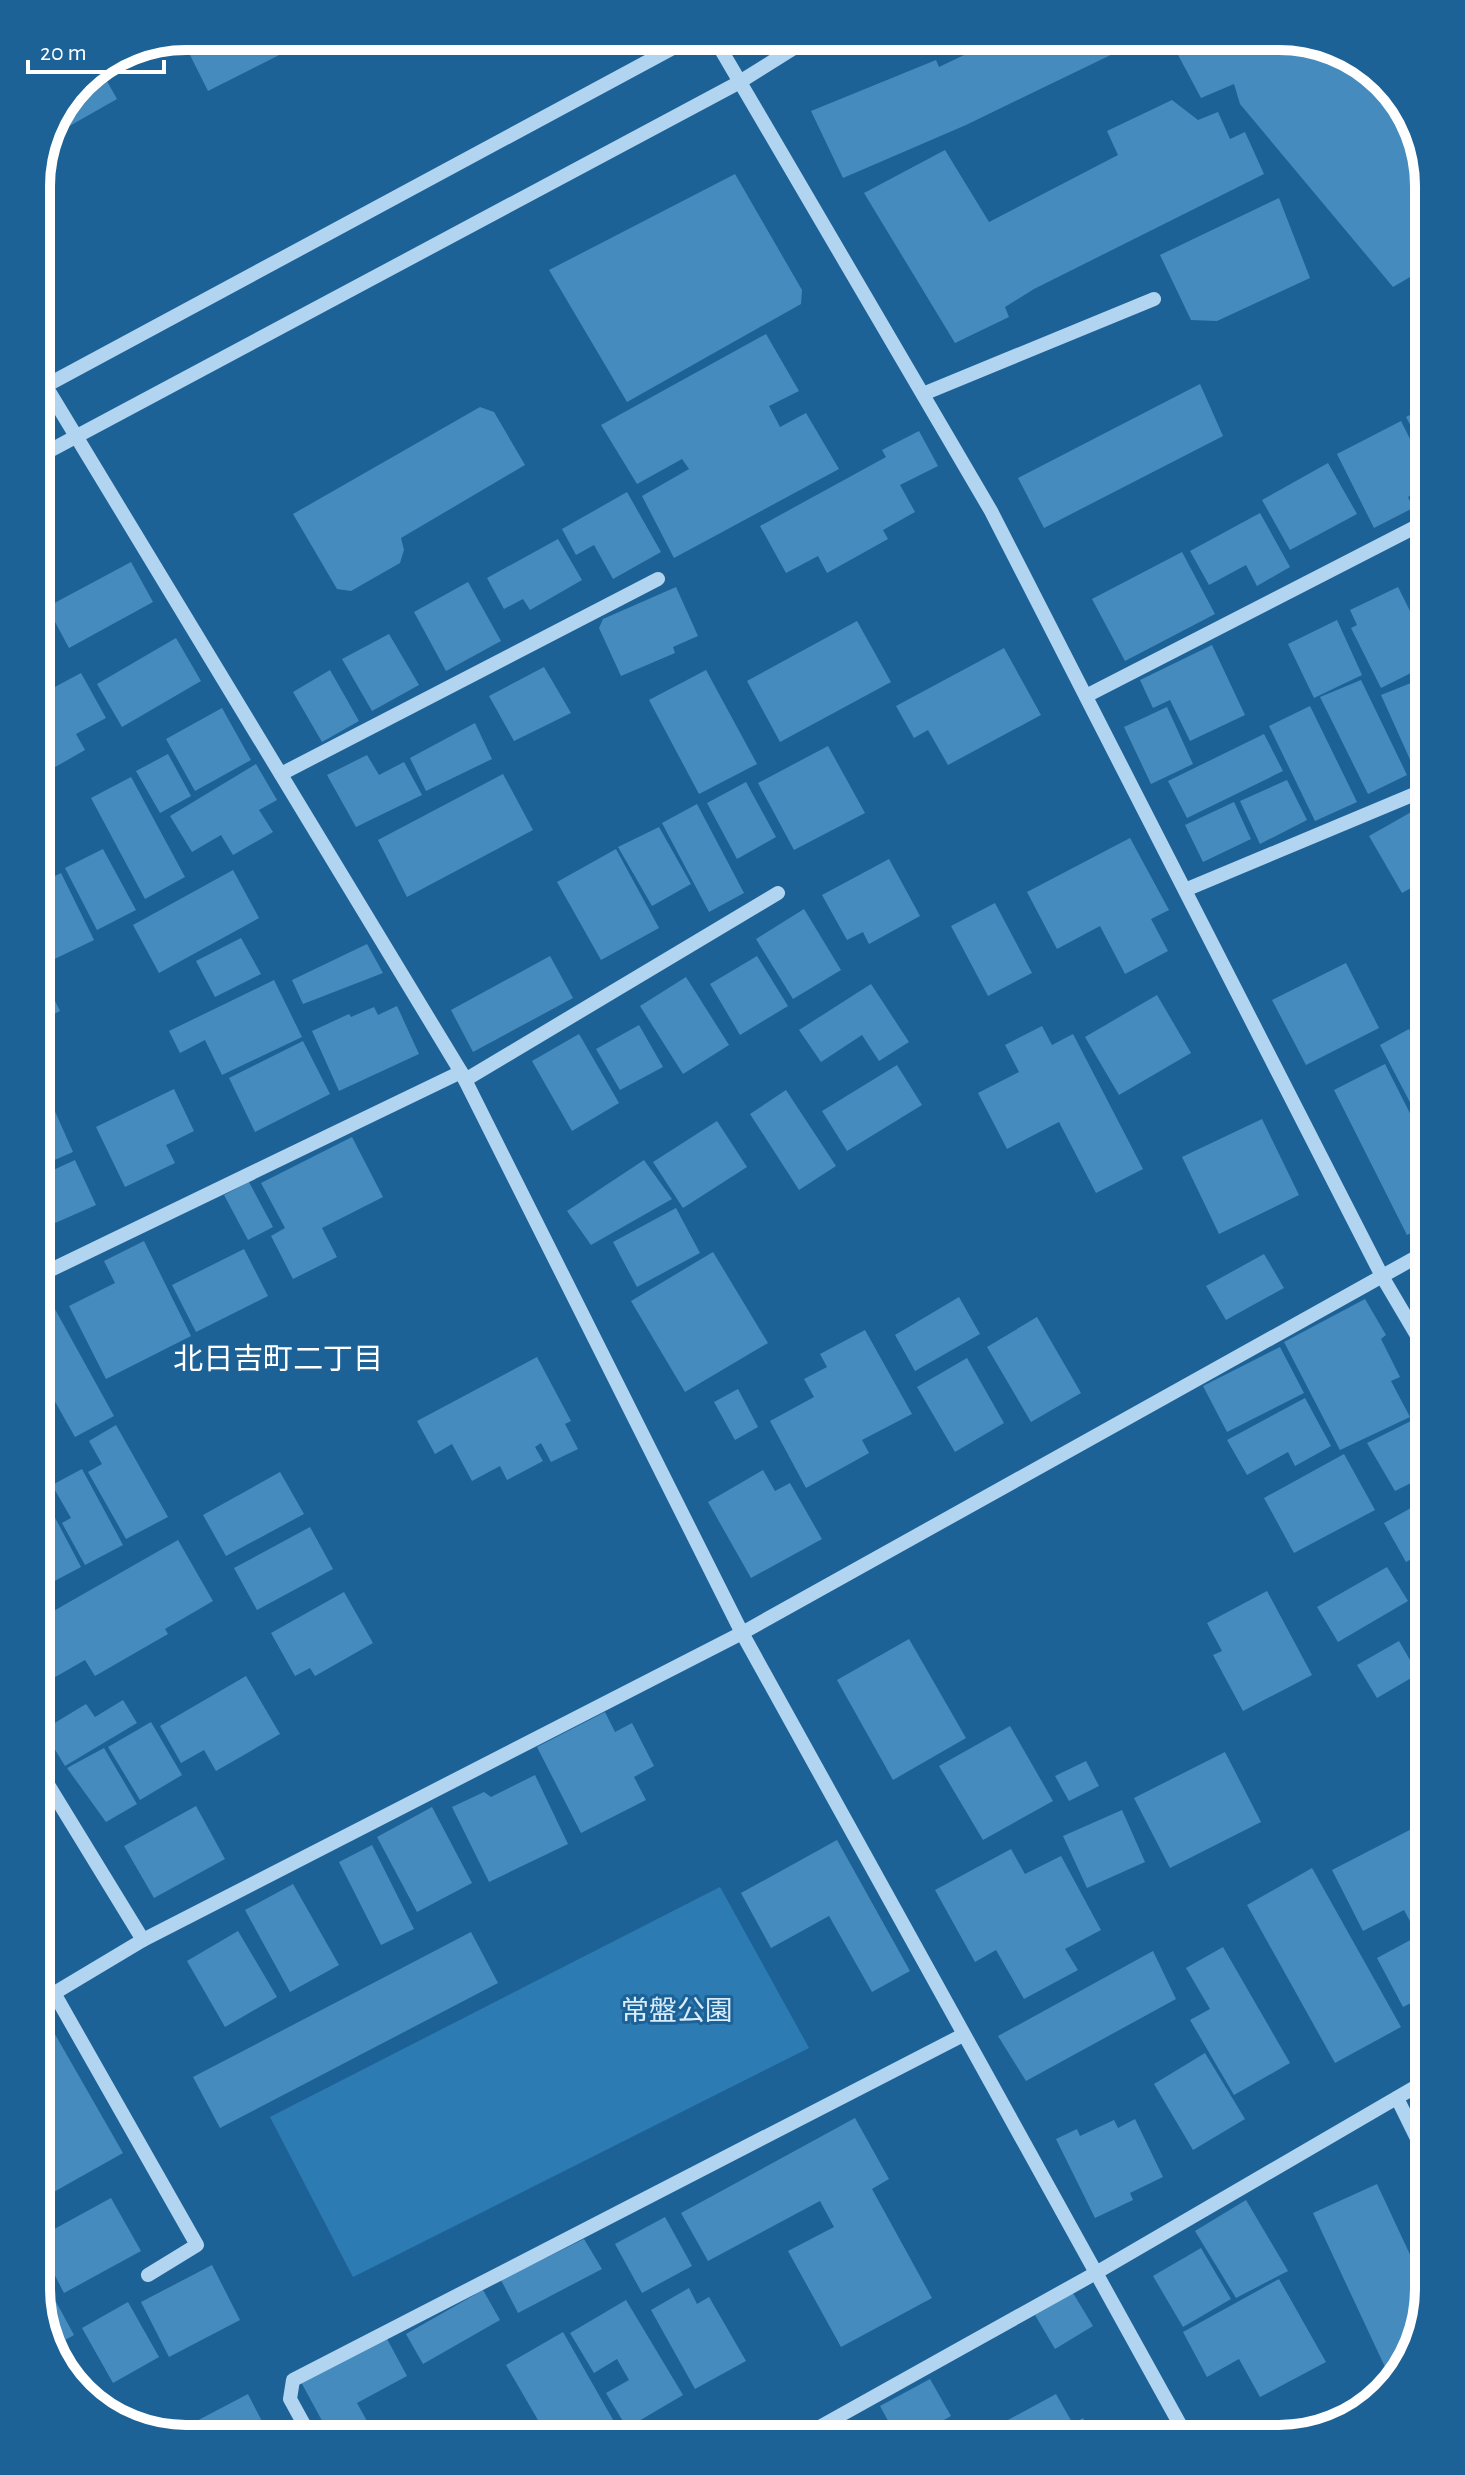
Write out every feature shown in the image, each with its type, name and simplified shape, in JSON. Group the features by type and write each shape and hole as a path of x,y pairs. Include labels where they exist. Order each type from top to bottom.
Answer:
{"street":[{"path":"50,384 669,50"},
{"path":"720,50 991,511 1383,1278 1415,1332"},
{"path":"50,450 738,83 791,50"},
{"path":"923,394 1154,299"},
{"path":"50,401 76,436 463,1076 742,1633 1180,2425"},
{"path":"1086,696 1415,527"},
{"path":"281,774 658,579"},
{"path":"1185,890 1415,794"},
{"path":"50,1270 463,1076 778,893"},
{"path":"50,1995 143,1940 742,1633 1415,1259"},
{"path":"50,1788 143,1940"},
{"path":"54,1993 197,2245 148,2275"},
{"path":"304,2425 290,2399 293,2380 963,2035"},
{"path":"823,2425 1094,2274 1415,2087"},
{"path":"1397,2098 1415,2135"}],"green space":[{"name":"常盤公園","path":"720,1887 809,2048 353,2277 270,2117"}],"building":[{"path":"188,50 289,50 208,91"},
{"path":"975,50 1121,50 966,125 843,178 811,111 936,60 939,67"},
{"path":"1175,50 1287,50 1305,53 1339,64 1369,84 1392,111 1408,143 1415,186 1415,274 1393,287 1240,104 1234,84 1201,98"},
{"path":"105,78 117,99 66,128 73,111"},
{"path":"1172,100 1198,120 1218,112 1230,139 1245,132 1264,174 1034,289 1005,307 1009,317 955,343 864,193 945,150 989,222 1118,155 1107,131"},
{"path":"735,174 802,290 801,304 627,402 549,270"},
{"path":"1279,198 1310,278 1217,321 1191,320 1160,255"},
{"path":"766,334 799,391 769,406 780,427 806,413 839,469 674,558 642,496 689,469 682,459 637,484 601,425"},
{"path":"1200,384 1223,436 1044,528 1018,478"},
{"path":"480,407 494,412 525,465 401,538 404,550 400,563 351,591 337,589 293,514"},
{"path":"1415,412 1415,434 1406,417"},
{"path":"1401,421 1415,449 1415,493 1408,497 1413,508 1374,528 1337,454"},
{"path":"919,431 938,466 900,485 915,512 883,530 888,539 827,573 818,556 786,573 760,526 886,457 882,450"},
{"path":"1328,463 1357,514 1290,550 1262,500"},
{"path":"627,492 661,552 613,579 594,545 576,555 562,529"},
{"path":"1260,513 1290,567 1257,586 1246,565 1209,585 1190,551"},
{"path":"558,539 582,580 530,610 523,599 504,609 487,578"},
{"path":"1182,552 1215,614 1125,661 1092,599"},
{"path":"131,562 153,602 69,648 50,613 50,605"},
{"path":"468,582 501,641 446,671 414,612"},
{"path":"676,587 698,636 673,647 675,653 621,676 599,628 603,619"},
{"path":"1398,587 1415,621 1415,671 1381,688 1351,628 1357,625 1350,610"},
{"path":"1337,620 1362,675 1314,698 1288,644"},
{"path":"857,621 891,682 780,742 747,681"},
{"path":"389,634 419,685 372,711 342,659"},
{"path":"176,638 201,681 122,727 97,684"},
{"path":"1212,645 1245,715 1190,741 1170,700 1153,708 1140,680"},
{"path":"1004,648 1041,715 948,765 928,730 914,738 896,706"},
{"path":"544,667 571,713 514,741 489,696"},
{"path":"330,670 359,721 322,742 293,692"},
{"path":"706,670 757,764 699,794 649,700"},
{"path":"81,673 106,718 76,734 85,750 50,770 50,690"},
{"path":"1361,680 1407,775 1368,794 1320,697"},
{"path":"1411,683 1415,692 1415,771 1381,695"},
{"path":"1310,706 1357,802 1315,821 1269,726"},
{"path":"1167,707 1193,764 1151,784 1124,727"},
{"path":"222,708 251,760 195,791 166,739"},
{"path":"475,723 492,759 426,791 410,758"},
{"path":"1264,734 1283,771 1187,818 1168,781"},
{"path":"828,746 865,813 794,850 758,783"},
{"path":"168,754 191,796 160,813 136,771"},
{"path":"367,755 379,775 404,762 422,795 356,827 327,775"},
{"path":"256,764 277,800 259,810 273,832 233,855 221,835 192,852 170,816"},
{"path":"503,774 533,830 407,897 378,840"},
{"path":"131,777 185,877 145,899 91,798"},
{"path":"1287,780 1307,820 1260,844 1240,801"},
{"path":"746,782 776,837 737,859 707,803"},
{"path":"1234,802 1251,839 1203,862 1185,825"},
{"path":"697,804 744,893 709,912 662,823"},
{"path":"1415,810 1415,886 1402,893 1369,836"},
{"path":"659,827 691,884 652,906 618,847"},
{"path":"1130,838 1169,910 1151,919 1168,951 1125,974 1100,926 1057,949 1027,892"},
{"path":"103,849 136,910 97,930 65,868"},
{"path":"616,849 659,928 601,960 557,882"},
{"path":"889,859 920,916 869,944 863,932 847,940 822,895"},
{"path":"233,870 259,918 159,973 133,925"},
{"path":"61,873 94,940 50,961 50,878"},
{"path":"995,903 1032,973 988,996 951,926"},
{"path":"804,909 841,970 793,999 756,939"},
{"path":"241,938 261,974 215,997 196,961"},
{"path":"367,944 383,973 303,1004 292,980"},
{"path":"550,956 573,998 473,1052 451,1010"},
{"path":"757,956 788,1006 740,1035 710,984"},
{"path":"1346,963 1379,1028 1306,1065 1272,1000"},
{"path":"686,977 729,1045 683,1074 640,1006"},
{"path":"274,980 302,1037 222,1075 205,1040 180,1053 169,1031"},
{"path":"871,984 909,1042 879,1061 862,1035 821,1062 799,1030"},
{"path":"50,991 60,1011 50,1016"},
{"path":"1157,995 1191,1053 1119,1095 1085,1037"},
{"path":"397,1006 419,1054 339,1091 312,1031 349,1014 351,1017 374,1007 378,1015"},
{"path":"639,1025 663,1067 620,1090 596,1049"},
{"path":"1042,1026 1052,1045 1073,1034 1143,1169 1096,1193 1059,1122 1007,1149 978,1093 1019,1072 1005,1045"},
{"path":"1409,1029 1415,1042 1415,1112 1380,1045"},
{"path":"579,1034 619,1103 572,1131 532,1061"},
{"path":"303,1041 330,1094 255,1132 229,1078"},
{"path":"1385,1064 1415,1123 1415,1231 1407,1235 1334,1090"},
{"path":"897,1065 922,1105 847,1151 822,1111"},
{"path":"174,1089 194,1131 166,1145 175,1163 125,1187 96,1127"},
{"path":"786,1090 836,1166 799,1190 750,1114"},
{"path":"53,1107 73,1152 50,1162 50,1108"},
{"path":"1262,1119 1299,1195 1219,1234 1182,1157"},
{"path":"717,1121 747,1167 683,1208 653,1162"},
{"path":"352,1137 383,1197 322,1228 337,1257 293,1279 271,1236 285,1228 261,1183"},
{"path":"75,1160 96,1205 50,1225 50,1172"},
{"path":"644,1160 672,1199 591,1245 567,1211"},
{"path":"249,1182 273,1227 248,1240 224,1195"},
{"path":"676,1208 700,1253 637,1287 613,1242"},
{"path":"144,1241 191,1336 106,1379 69,1306 115,1283 104,1261"},
{"path":"244,1249 268,1296 196,1332 172,1285"},
{"path":"713,1252 768,1343 685,1392 631,1301"},
{"path":"1264,1254 1284,1288 1226,1320 1206,1286"},
{"path":"959,1297 980,1334 915,1371 895,1335"},
{"path":"1365,1299 1386,1335 1381,1339 1400,1377 1391,1381 1410,1417 1340,1450 1284,1342"},
{"path":"50,1300 114,1416 75,1437 50,1393"},
{"path":"1037,1317 1081,1393 1031,1422 987,1347"},
{"path":"865,1330 912,1414 862,1440 869,1453 806,1488 770,1421 814,1397 804,1379 827,1367 820,1354"},
{"path":"1280,1347 1304,1393 1227,1432 1203,1386"},
{"path":"537,1357 571,1421 565,1424 578,1449 551,1462 541,1443 535,1447 543,1461 507,1480 500,1466 472,1481 452,1444 435,1454 417,1421"},
{"path":"967,1358 1004,1423 955,1452 917,1387"},
{"path":"738,1389 758,1427 735,1440 714,1402"},
{"path":"1305,1398 1331,1446 1295,1466 1288,1452 1247,1475 1227,1440"},
{"path":"1415,1419 1415,1481 1395,1491 1367,1443"},
{"path":"116,1425 168,1517 126,1539 88,1472 102,1464 89,1441"},
{"path":"1344,1454 1375,1510 1294,1553 1264,1498"},
{"path":"82,1469 123,1545 85,1565 62,1523 71,1518 52,1485"},
{"path":"763,1470 775,1491 790,1483 822,1539 751,1578 708,1502"},
{"path":"280,1472 304,1514 226,1556 203,1515"},
{"path":"1415,1506 1415,1557 1406,1562 1384,1523"},
{"path":"50,1510 81,1567 50,1583"},
{"path":"310,1527 333,1569 257,1610 234,1568"},
{"path":"178,1540 213,1601 165,1629 168,1634 95,1676 85,1660 50,1680 50,1613"},
{"path":"1387,1567 1408,1601 1338,1642 1317,1607"},
{"path":"1267,1591 1312,1675 1243,1711 1213,1655 1222,1651 1207,1623"},
{"path":"344,1592 373,1643 315,1676 310,1668 295,1676 271,1633"},
{"path":"909,1639 966,1738 893,1780 837,1680"},
{"path":"1399,1641 1415,1669 1415,1676 1377,1698 1357,1665"},
{"path":"246,1676 280,1734 216,1771 204,1750 181,1763 160,1726"},
{"path":"123,1700 137,1723 65,1766 50,1741 50,1726 86,1704 95,1717"},
{"path":"605,1712 615,1732 632,1723 654,1766 634,1777 646,1800 581,1833 537,1747"},
{"path":"151,1722 182,1775 140,1800 108,1747"},
{"path":"1010,1726 1053,1801 983,1840 939,1766"},
{"path":"104,1748 137,1804 106,1822 67,1768"},
{"path":"1225,1752 1261,1822 1170,1868 1134,1798"},
{"path":"1086,1761 1099,1786 1069,1801 1055,1776"},
{"path":"535,1775 568,1844 489,1882 452,1807 484,1792 491,1797"},
{"path":"196,1806 225,1859 154,1898 124,1846"},
{"path":"432,1807 472,1883 417,1912 377,1837"},
{"path":"1122,1810 1145,1862 1087,1888 1063,1836"},
{"path":"1415,1827 1415,1930 1404,1910 1363,1931 1332,1870"},
{"path":"837,1840 910,1971 872,1992 829,1916 771,1948 741,1893"},
{"path":"372,1845 414,1929 381,1945 339,1862"},
{"path":"1011,1849 1025,1874 1061,1856 1101,1930 1065,1949 1078,1970 1024,1999 996,1950 975,1962 935,1890"},
{"path":"1312,1868 1401,2027 1335,2063 1247,1905"},
{"path":"293,1884 339,1965 290,1992 245,1910"},
{"path":"238,1931 277,1997 225,2027 187,1961"},
{"path":"471,1932 498,1983 220,2128 193,2077"},
{"path":"1415,1938 1415,2001 1403,2007 1377,1958"},
{"path":"1223,1947 1290,2063 1234,2095 1190,2020 1210,2009 1186,1968"},
{"path":"1153,1951 1176,1999 1026,2081 998,2036"},
{"path":"50,2025 123,2153 50,2194"},
{"path":"1205,2053 1245,2119 1193,2150 1154,2084"},
{"path":"855,2118 889,2179 872,2189 932,2298 841,2347 788,2251 834,2227 820,2201 708,2261 681,2213"},
{"path":"1135,2119 1163,2177 1130,2193 1133,2200 1095,2218 1056,2139 1077,2129 1080,2136 1114,2120 1118,2128"},
{"path":"1377,2184 1415,2265 1408,2332 1387,2371 1313,2213"},
{"path":"111,2198 141,2251 64,2293 50,2266 50,2231"},
{"path":"1246,2200 1288,2271 1236,2298 1195,2231"},
{"path":"665,2217 692,2266 642,2293 615,2244"},
{"path":"584,2239 602,2269 518,2313 501,2280"},
{"path":"1201,2248 1231,2299 1183,2327 1153,2276"},
{"path":"212,2265 240,2320 169,2357 141,2302"},
{"path":"1279,2279 1326,2362 1260,2397 1239,2359 1207,2377 1183,2332"},
{"path":"689,2288 697,2304 709,2297 746,2361 695,2389 651,2310"},
{"path":"483,2290 500,2320 423,2364 406,2334"},
{"path":"1073,2293 1093,2326 1055,2349 1035,2315"},
{"path":"55,2300 74,2335 61,2342 55,2324 51,2302"},
{"path":"626,2300 683,2395 632,2425 625,2425 606,2393 629,2380 617,2359 594,2373 570,2333"},
{"path":"128,2302 159,2357 113,2383 82,2328"},
{"path":"563,2332 616,2425 541,2425 506,2365"},
{"path":"386,2337 407,2376 357,2403 369,2425 324,2425 301,2382"},
{"path":"930,2379 951,2416 935,2425 890,2425 880,2406"},
{"path":"248,2394 264,2425 189,2425"},
{"path":"1056,2394 1073,2424 1083,2418 1087,2425 999,2425"}],"district":[{"name":"北日吉町二丁目","path":"278,1360"}]}
